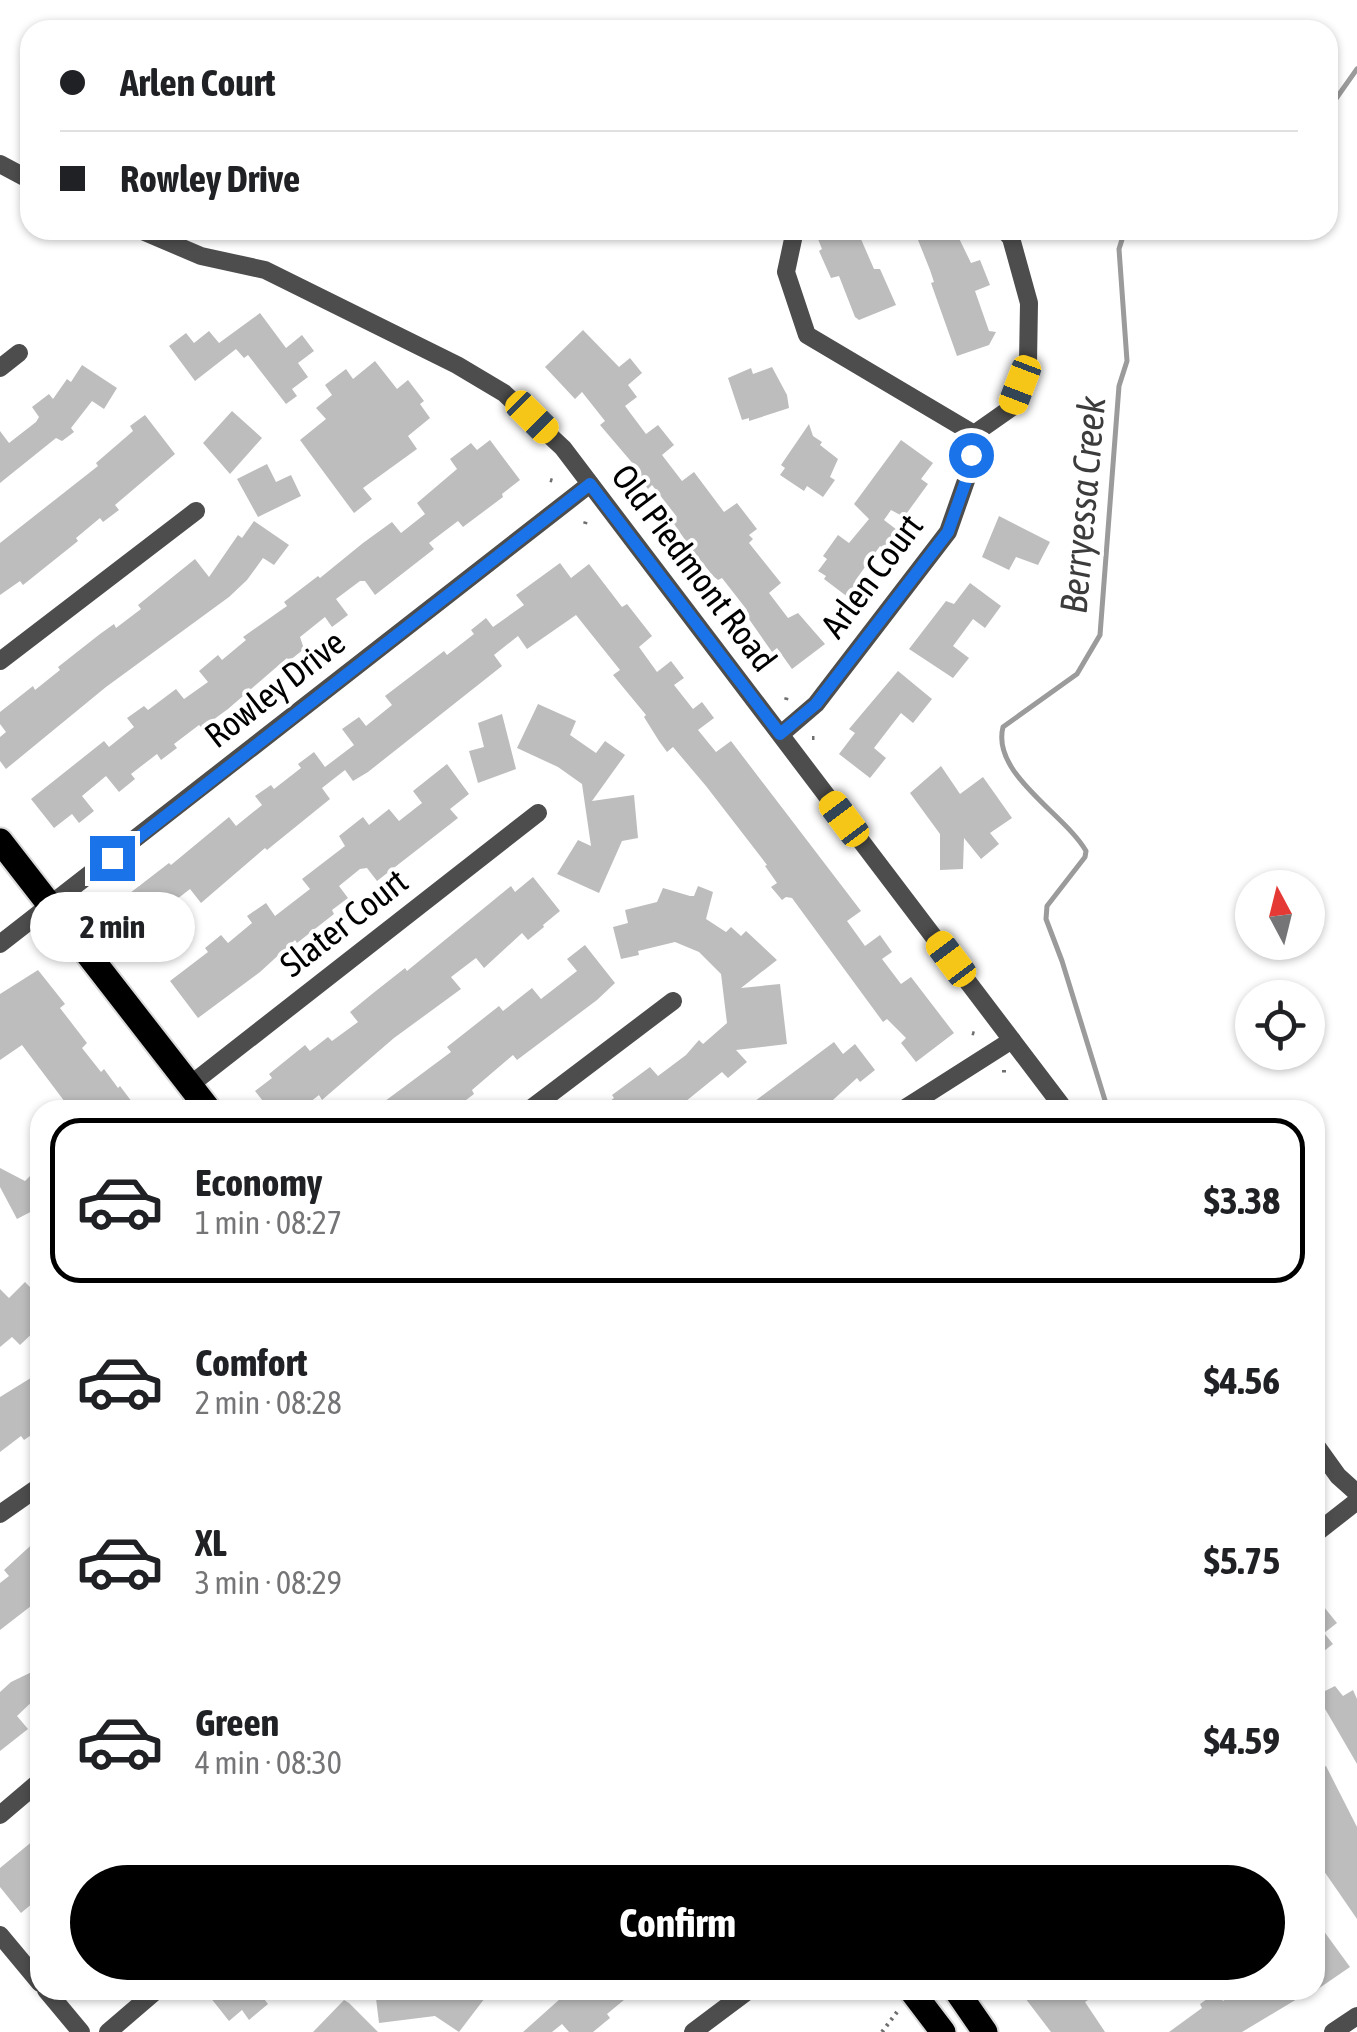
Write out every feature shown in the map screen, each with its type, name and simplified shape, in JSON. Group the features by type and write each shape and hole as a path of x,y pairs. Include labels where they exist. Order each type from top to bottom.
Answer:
{"main road":[{"path":"0,841 201,1100"},
{"path":"918,2000 943,2032"},
{"path":"963,2000 985,2032"}],"street":[{"name":"Old Piedmont Road","path":"164,240 202,256 265,270 457,365 504,393 532,417 563,448 1057,1100"},
{"path":"792,240 786,272 807,335 974,434 1011,408 1028,362 1029,303 1012,240"},
{"path":"0,368 19,354"},
{"name":"Arlen Court","path":"780,734 816,704 948,532 968,475 974,434"},
{"name":"Rowley Drive","path":"0,944 590,484"},
{"path":"0,661 196,511"},
{"name":"Slater Court","path":"190,1085 538,813"},
{"path":"542,1100 673,1001"},
{"path":"918,1100 1012,1040"},
{"path":"1325,1458 1357,1497 1325,1525"},
{"path":"0,1514 30,1493"},
{"path":"0,1815 30,1790"},
{"path":"0,1936 30,1971"},
{"path":"54,2000 81,2032"},
{"path":"108,2032 145,2000"},
{"path":"693,2032 735,2000"},
{"path":"1333,2032 1357,2016"}],"path":[{"path":"550,480 557,482"},
{"path":"585,524 586,516"},
{"path":"972,1033 979,1034"},
{"path":"882,2032 906,2000"}],"building":[{"path":"818,240 861,240 896,305 859,320 855,317 839,276 831,278 819,251 822,249"},
{"path":"918,240 960,240 971,263 980,260 990,285 975,291 989,331 996,332 989,345 957,356"},
{"path":"260,313 286,348 302,335 314,351 298,363 308,377 292,389 297,396 286,404 248,355 244,358 236,349 195,381 169,346 186,333 194,343 209,331 219,343"},
{"path":"583,330 619,367 630,358 642,373 628,385 637,397 625,406 646,434 658,425 674,445 662,455 682,481 694,472 724,512 737,503 757,529 749,535 753,539 749,543 781,583 769,593 788,618 798,613 825,644 792,669 777,648 772,652 722,578 713,576 690,547 672,521 677,517 652,485 648,489 637,474 640,472 600,425 605,421 582,392 575,399 545,367"},
{"path":"375,361 397,389 408,380 424,401 420,404 430,418 408,436 417,449 363,488 372,499 354,513 300,440 326,419 316,408 332,395 325,385 346,369 353,379"},
{"path":"82,365 117,388 104,409 92,401 71,428 74,432 62,441 56,438 0,483 0,431 9,443 36,422 39,417 32,407 49,394 53,399"},
{"path":"772,367 787,395 789,408 742,420 728,378 751,368 753,374"},
{"path":"232,411 262,438 230,474 203,443"},
{"path":"145,415 175,454 115,505 119,510 103,522 100,518 23,585 20,581 0,595 0,543 98,466 96,463 133,431 130,426"},
{"path":"809,424 813,436 822,442 820,445 838,459 830,477 835,480 823,497 807,486 804,491 780,475 785,468 781,465"},
{"path":"490,440 520,480 503,497 463,527 458,521 429,543 434,549 375,595 365,581 360,581 336,599 348,615 332,627 325,617 300,637 304,649 289,661 287,658 228,709 174,744 177,748 161,760 157,754 131,774 135,779 119,792 106,776 82,796 94,811 79,823 72,814 54,828 31,799 104,741 109,747 134,727 127,718 144,706 148,710 176,689 184,699 208,682 199,671 218,655 222,660 246,640 243,637 287,606 284,602 392,522 401,533 425,514 417,503 457,469 450,459 471,443 477,450"},
{"path":"901,440 933,463 921,479 928,484 904,517 891,510 884,520 901,533 886,551 880,546 855,581 859,584 849,598 818,571 838,535 849,543 869,519 854,504"},
{"path":"267,464 276,482 291,475 301,496 258,517 237,479"},
{"path":"999,516 1050,542 1038,565 1016,557 1009,570 982,557"},
{"path":"254,521 289,545 274,565 263,558 229,597 106,687 6,769 0,761 0,737 6,732 0,724 0,712 33,686 35,690 100,634 114,624 116,628 141,609 138,605 195,559 209,577 238,535 242,538"},
{"path":"560,563 571,578 589,564 622,607 627,604 652,636 639,647 657,672 671,661 684,678 674,685 693,709 702,702 714,718 698,730 716,752 731,741 861,911 847,921 865,946 880,935 892,952 882,959 901,984 911,977 954,1033 916,1062 901,1043 906,1038 887,1019 883,1022 792,898 782,900 771,887 777,883 767,865 706,786 673,747 667,752 646,715 613,675 620,670 576,615 527,649 518,636 494,655 502,666 368,772 353,781 345,770 322,788 330,799 201,903 190,889 154,917 163,929 143,944 117,910 133,897 130,893 229,817 236,826 262,805 255,796 271,785 274,789 314,752 325,767 354,745 342,729 359,717 366,726 392,705 385,696 444,651 447,655 474,634 471,630 486,618 493,627 524,605 516,595"},
{"path":"970,583 1001,606 985,628 973,619 953,646 969,658 953,678 909,649 946,601 954,604"},
{"path":"898,671 932,699 913,723 901,713 874,748 886,758 870,778 839,754 855,733 849,729"},
{"path":"538,704 576,721 570,735 596,753 605,741 625,755 592,801 634,795 638,838 622,841 599,893 557,874 578,840 591,846 582,784 558,767 517,748"},
{"path":"502,714 516,769 478,783 469,751 484,747 478,723"},
{"path":"447,764 469,794 450,809 458,818 377,881 367,868 360,869 339,886 348,898 332,910 334,914 297,943 295,940 260,972 198,1018 170,981 208,952 205,948 221,935 228,943 252,923 247,916 266,903 275,916 310,889 302,879 345,846 339,836 363,817 369,825 389,809 399,821 422,803 413,791"},
{"path":"941,766 960,794 983,777 1012,818 990,833 999,844 981,859 964,838 963,869 940,870 940,834 910,793"},
{"path":"533,877 560,911 528,940 522,933 484,968 476,958 451,977 461,989 394,1038 322,1100 319,1095 313,1100 262,1100 255,1091 272,1078 269,1074 305,1045 310,1051 358,1022 350,1012 511,886 515,892"},
{"path":"698,886 713,892 706,919 726,932 731,927 741,936 746,931 777,960 741,988 780,984 787,1044 736,1050 747,1062 728,1078 722,1072 687,1100 612,1100 612,1095 650,1067 658,1076 699,1040 703,1044 727,1023 721,974 699,952 675,942 621,959 613,927 628,923 625,910 657,902 663,888 694,896"},
{"path":"585,945 615,983 517,1060 513,1055 472,1090 474,1094 466,1100 386,1100 451,1052 447,1047 499,1006 503,1011 532,988 541,999 577,971 567,959"},
{"path":"38,970 65,1004 60,1008 87,1043 82,1048 130,1100 63,1100 22,1045 0,1060 0,994"},
{"path":"834,1042 843,1054 855,1044 875,1070 860,1082 857,1078 833,1100 756,1100"},
{"path":"0,1168 25,1181 30,1176 30,1212 17,1219 0,1187"},
{"path":"25,1282 30,1287 30,1336 20,1345 12,1337 0,1347 0,1289 9,1298"},
{"path":"30,1378 30,1436 24,1440 21,1436 0,1452 0,1397"},
{"path":"30,1546 30,1607 0,1630 0,1583 9,1576 4,1570"},
{"path":"1325,1608 1337,1623 1325,1632"},
{"path":"1325,1634 1333,1644 1325,1650"},
{"path":"30,1673 30,1704 17,1716 28,1729 0,1751 0,1692"},
{"path":"1335,1686 1343,1696 1353,1690 1357,1699 1357,1764 1325,1709 1325,1691"},
{"path":"1325,1766 1357,1827 1357,1919 1325,1873"},
{"path":"30,1843 30,1905 21,1913 0,1887 0,1868"},
{"path":"1325,1933 1350,1967 1325,1984"},
{"path":"212,2000 265,2000 268,2004 249,2020 242,2010 229,2021"},
{"path":"344,2000 349,2003 378,2032 313,2032"},
{"path":"376,2000 483,2000 459,2032 435,2016 379,2023"},
{"path":"559,2000 624,2000 593,2032 569,2032 562,2024 552,2032 523,2032"},
{"path":"1027,2000 1088,2000 1085,2002 1105,2032 1051,2032"},
{"path":"1206,2000 1295,2000 1242,2032 1169,2032 1202,2008 1200,2004"}],"waterway":[{"name":"Berryessa Creek","path":"1338,96 1357,69"},
{"name":"Berryessa Creek","path":"1105,1100 1046,919 1047,906 1086,851 1018,777 1002,744 1003,727 1077,674 1100,635 1119,386 1127,361 1119,249 1122,240"}],"route":[{"path":"112,858 590,484 780,734 816,704 948,532 971,455"}]}
